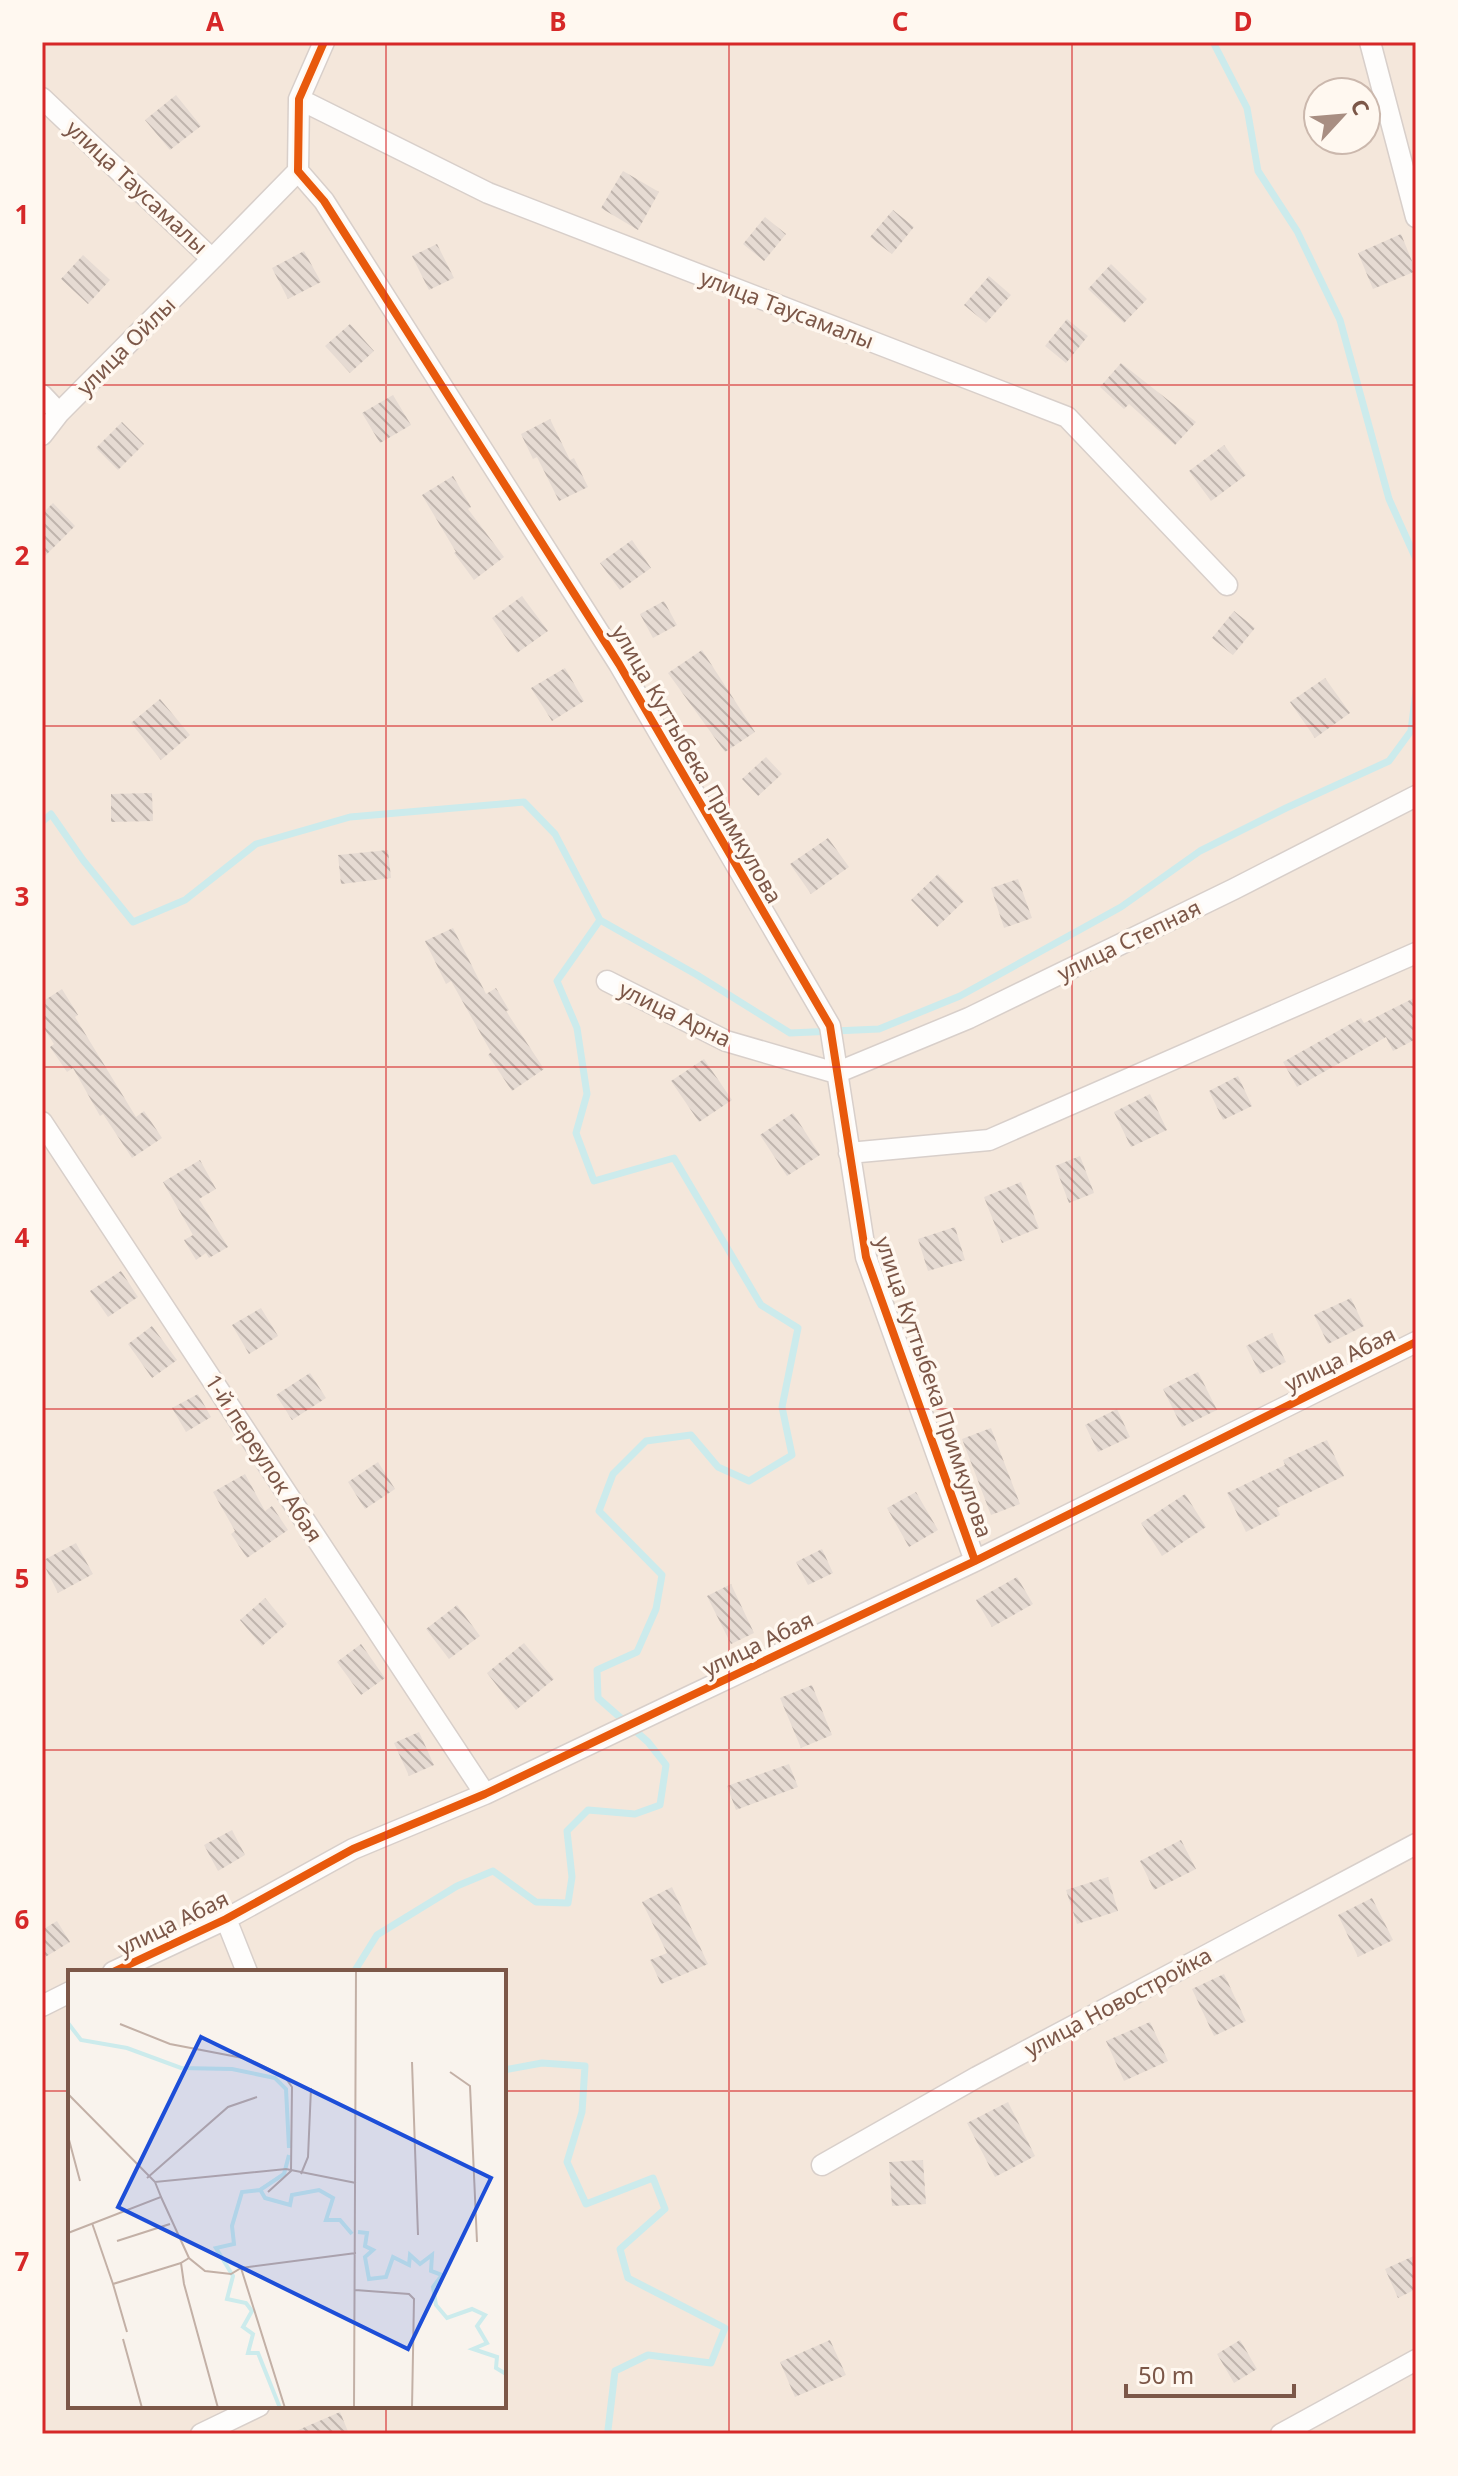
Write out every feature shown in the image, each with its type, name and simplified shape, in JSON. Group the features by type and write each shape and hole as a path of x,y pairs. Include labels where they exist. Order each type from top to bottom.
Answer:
{"street":[{"path":"298,171 299,99 324,42"},
{"path":"1370,42 1416,217"},
{"name":"улица Таусамалы","path":"42,98 212,259 298,171"},
{"name":"улица Таусамалы","path":"299,99 488,193 1067,417 1227,585"},
{"name":"улица Куттыбека Примкулова","path":"298,171 324,201 619,664 830,1026 866,1257 975,1561"},
{"name":"улица Ойлы","path":"42,435 59,413 212,259"},
{"path":"42,395 59,413"},
{"name":"улица Степная","path":"836,1073 969,1018 1416,796"},
{"path":"849,1153 989,1140 1416,953"},
{"name":"улица Арна","path":"607,981 726,1041 836,1073"},
{"name":"1-й переулок Абая","path":"42,1122 485,1794"},
{"name":"улица Абая","path":"117,1970 226,1919 353,1849 485,1794 975,1561 1416,1342"},
{"name":"улица Новостройка","path":"822,2165 977,2077 1416,1844"},
{"path":"226,1919 246,1970"},
{"path":"42,2006 68,1993"},
{"path":"1281,2434 1416,2360"},
{"path":"201,2434 255,2408"}],"shaded area":[{"path":"42,42 1416,42 1416,2434 42,2434"}],"building":[{"path":"176,95 201,126 170,150 145,120"},
{"path":"623,171 659,192 638,230 601,208"},
{"path":"893,210 914,227 892,254 870,237"},
{"path":"765,217 786,234 764,261 743,244"},
{"path":"1401,234 1416,271 1373,289 1358,253"},
{"path":"437,244 454,278 429,290 412,256"},
{"path":"304,251 321,282 288,299 272,268"},
{"path":"83,255 110,280 88,304 61,279"},
{"path":"1111,264 1147,299 1124,323 1088,289"},
{"path":"989,276 1011,295 986,323 964,305"},
{"path":"1067,319 1088,336 1066,363 1045,346"},
{"path":"350,324 374,351 350,373 325,346"},
{"path":"1121,363 1196,422 1175,445 1129,404 1124,409 1100,387"},
{"path":"393,395 411,425 380,443 362,413"},
{"path":"550,419 570,460 574,458 588,487 559,501 537,457 533,459 521,434"},
{"path":"122,422 144,444 118,470 96,448"},
{"path":"1224,445 1246,475 1211,501 1189,471"},
{"path":"453,476 471,507 468,509 504,557 474,580 454,553 422,495"},
{"path":"53,503 75,526 42,559 42,514"},
{"path":"632,540 651,568 620,590 600,563"},
{"path":"522,596 548,631 517,653 492,618"},
{"path":"664,601 677,625 653,638 640,614"},
{"path":"1234,611 1255,628 1233,655 1212,638"},
{"path":"702,650 755,732 725,752 668,673"},
{"path":"565,668 584,701 552,721 531,688"},
{"path":"1325,678 1350,713 1315,738 1290,702"},
{"path":"160,699 190,735 161,760 131,723"},
{"path":"766,757 782,774 758,796 742,779"},
{"path":"152,793 153,821 111,822 111,794"},
{"path":"828,838 849,867 811,894 790,864"},
{"path":"388,850 391,878 341,884 338,855"},
{"path":"938,874 964,901 937,927 911,900"},
{"path":"1018,879 1032,918 1004,928 991,888"},
{"path":"453,928 486,994 496,988 509,1010 506,1011 544,1069 512,1091 488,1055 491,1052 451,981 446,984 425,941"},
{"path":"62,989 78,1015 75,1017 136,1117 144,1111 162,1138 132,1158 103,1114 100,1116 73,1068 67,1072 50,1047 54,1044 42,1025 42,1002"},
{"path":"1416,997 1416,1039 1393,1051 1386,1037 1297,1087 1283,1062 1361,1018 1364,1023"},
{"path":"704,1059 732,1100 699,1122 671,1081"},
{"path":"1238,1076 1252,1106 1223,1120 1209,1091"},
{"path":"1150,1094 1167,1130 1131,1147 1114,1112"},
{"path":"793,1113 820,1155 787,1176 760,1135"},
{"path":"1080,1156 1094,1193 1069,1203 1055,1166"},
{"path":"200,1160 216,1189 199,1199 228,1247 209,1258 206,1253 196,1260 184,1240 193,1235 163,1182"},
{"path":"1021,1182 1039,1228 1002,1243 984,1197"},
{"path":"955,1227 965,1260 928,1271 918,1239"},
{"path":"121,1271 138,1297 108,1317 90,1291"},
{"path":"1351,1298 1364,1326 1328,1344 1314,1315"},
{"path":"261,1308 278,1336 249,1354 232,1325"},
{"path":"152,1326 177,1360 152,1378 128,1344"},
{"path":"1272,1333 1286,1362 1260,1374 1246,1346"},
{"path":"1198,1372 1217,1410 1182,1427 1163,1389"},
{"path":"310,1373 326,1398 292,1420 276,1395"},
{"path":"198,1394 211,1417 186,1432 172,1408"},
{"path":"1117,1409 1130,1437 1098,1452 1085,1425"},
{"path":"991,1428 1020,1504 991,1515 962,1439"},
{"path":"1327,1440 1344,1476 1277,1508 1280,1515 1246,1532 1227,1493 1285,1465 1283,1460"},
{"path":"378,1462 395,1489 365,1509 348,1482"},
{"path":"245,1474 265,1511 272,1506 288,1530 247,1558 231,1534 235,1531 213,1492"},
{"path":"916,1492 938,1530 909,1547 887,1508"},
{"path":"1185,1494 1206,1527 1162,1556 1141,1523"},
{"path":"76,1543 93,1574 58,1593 42,1561"},
{"path":"822,1549 833,1573 808,1585 796,1562"},
{"path":"1017,1577 1033,1604 992,1627 976,1600"},
{"path":"731,1584 754,1633 731,1644 707,1596"},
{"path":"265,1598 287,1624 262,1646 240,1620"},
{"path":"457,1605 480,1636 449,1659 426,1629"},
{"path":"524,1643 554,1679 516,1710 487,1673"},
{"path":"361,1644 385,1678 361,1695 337,1662"},
{"path":"812,1685 832,1735 801,1748 780,1698"},
{"path":"419,1732 434,1765 409,1776 394,1743"},
{"path":"789,1764 798,1787 736,1810 727,1786"},
{"path":"232,1830 245,1855 218,1871 204,1845"},
{"path":"1181,1840 1196,1869 1154,1890 1140,1861"},
{"path":"1108,1877 1118,1911 1077,1924 1066,1890"},
{"path":"672,1887 708,1964 661,1984 650,1960 667,1953 642,1902"},
{"path":"1372,1898 1393,1940 1358,1957 1338,1915"},
{"path":"57,1921 70,1942 42,1959 42,1930"},
{"path":"1224,1974 1246,2021 1214,2036 1192,1989"},
{"path":"1150,2022 1168,2061 1124,2081 1106,2041"},
{"path":"1008,2102 1035,2156 995,2177 967,2123"},
{"path":"923,2160 926,2204 892,2206 889,2162"},
{"path":"1416,2255 1416,2289 1398,2298 1385,2269"},
{"path":"830,2340 846,2375 795,2397 780,2362"},
{"path":"1240,2340 1257,2369 1234,2383 1217,2354"},
{"path":"340,2412 349,2434 289,2434"}],"waterway":[{"path":"1213,42 1247,108 1258,171 1297,231 1340,320 1389,499 1416,559"},
{"path":"42,822 51,814 133,922 185,900 256,844 350,817 524,802 555,834 600,920 790,1033 879,1029 960,996 1121,907 1200,851 1389,761 1411,731 1416,691"},
{"path":"355,1970 377,1935 457,1886 493,1871 536,1902 568,1903 572,1877 567,1831 588,1810 635,1814 660,1805 666,1765 648,1742 598,1698 597,1670 637,1652 656,1609 662,1575 599,1511 613,1474 646,1441 691,1435 718,1467 749,1481 792,1455 782,1407 798,1328 761,1305 674,1158 594,1181 576,1133 587,1094 577,1028 557,981 600,920"},
{"path":"506,2070 542,2063 585,2066 582,2112 567,2162 586,2204 653,2178 665,2209 620,2249 628,2278 725,2328 711,2363 648,2355 615,2371 610,2434"}],"cycle path":[{"path":"324,42 299,99 298,171 324,201 619,664 830,1026 866,1257 975,1561"},
{"path":"117,1970 226,1919 353,1849 485,1794 975,1561 1416,1342"}]}
